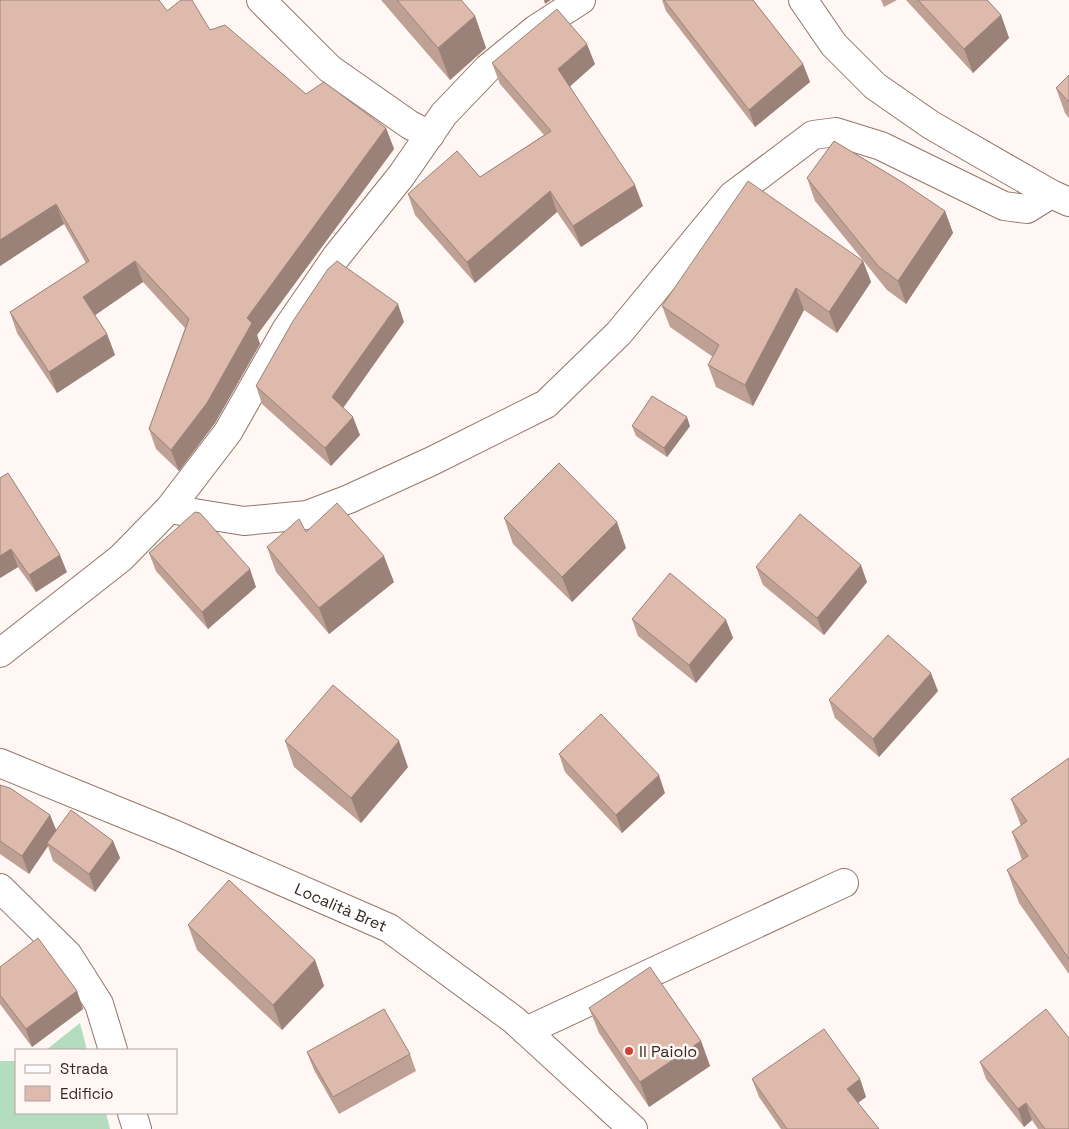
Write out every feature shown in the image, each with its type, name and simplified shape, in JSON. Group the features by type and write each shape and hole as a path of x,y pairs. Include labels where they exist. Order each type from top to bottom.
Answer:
{"street":[{"path":"261,0 330,69 410,125 430,135"},
{"path":"0,653 121,558 169,509 228,432 286,330 336,256 402,176 444,114 488,68 536,29 581,0"},
{"path":"803,0 834,45 875,86 931,125 1060,198"},
{"path":"169,509 244,521 307,515 349,499 432,461 546,404 619,333 732,196 814,134 836,132 881,146 1004,206 1027,209 1060,198"},
{"name":"Località Bret","path":"0,763 176,835 390,928 526,1030 634,1129"},
{"path":"526,1030 844,883"},
{"path":"0,888 68,955 99,1004 113,1049"},
{"path":"132,1114 137,1129"}],"green space":[{"path":"80,1023 87,1049 47,1049"},
{"path":"0,1061 15,1061 15,1114 106,1114 110,1129 0,1129"}],"building":[{"path":"0,0 159,0 167,11 181,0 192,0 210,30 225,25 306,94 324,82 386,128 247,318 252,323 207,403 171,450 149,429 189,319 135,261 83,297 107,334 49,372 10,312 89,261 56,204 0,240"},
{"path":"397,0 461,0 475,16 438,48"},
{"path":"664,0 753,0 803,64 749,110"},
{"path":"918,0 987,0 1001,15 964,49"},
{"path":"557,9 587,44 558,69 635,185 573,226 550,191 467,262 408,194 457,151 480,177 551,131 492,63"},
{"path":"1069,75 1069,102 1056,88"},
{"path":"834,141 902,182 945,211 898,281 879,267 807,178"},
{"path":"748,181 863,261 829,312 796,288 745,385 708,365 719,345 662,306"},
{"path":"337,261 398,304 332,397 353,417 325,448 256,386 293,321 328,269"},
{"path":"652,396 687,417 664,448 632,426"},
{"path":"559,463 617,522 562,577 504,518"},
{"path":"8,473 60,555 29,575 11,549 0,556 0,478"},
{"path":"337,503 384,556 319,608 267,547 299,519 306,532"},
{"path":"195,512 200,513 250,569 202,612 149,553"},
{"path":"800,514 861,565 817,618 756,567"},
{"path":"670,573 726,620 689,665 632,619"},
{"path":"888,635 931,673 873,739 829,700"},
{"path":"333,685 399,741 351,798 285,741"},
{"path":"601,714 659,775 616,815 559,754"},
{"path":"1069,758 1069,959 1007,870 1028,856 1012,832 1027,821 1011,799"},
{"path":"0,785 10,788 50,815 22,856 0,841"},
{"path":"71,810 113,841 89,874 47,843"},
{"path":"229,880 315,960 273,1005 188,925"},
{"path":"38,938 77,991 26,1029 0,995 0,967"},
{"path":"650,967 701,1041 640,1082 589,1008"},
{"path":"384,1009 410,1054 333,1097 307,1052"},
{"path":"1046,1009 1069,1038 1069,1129 1045,1129 1026,1103 1018,1109 980,1062"},
{"path":"824,1029 860,1079 847,1089 879,1129 787,1129 752,1079"}],"place":[{"name":"Il Paiolo","path":"629,1051"}]}
